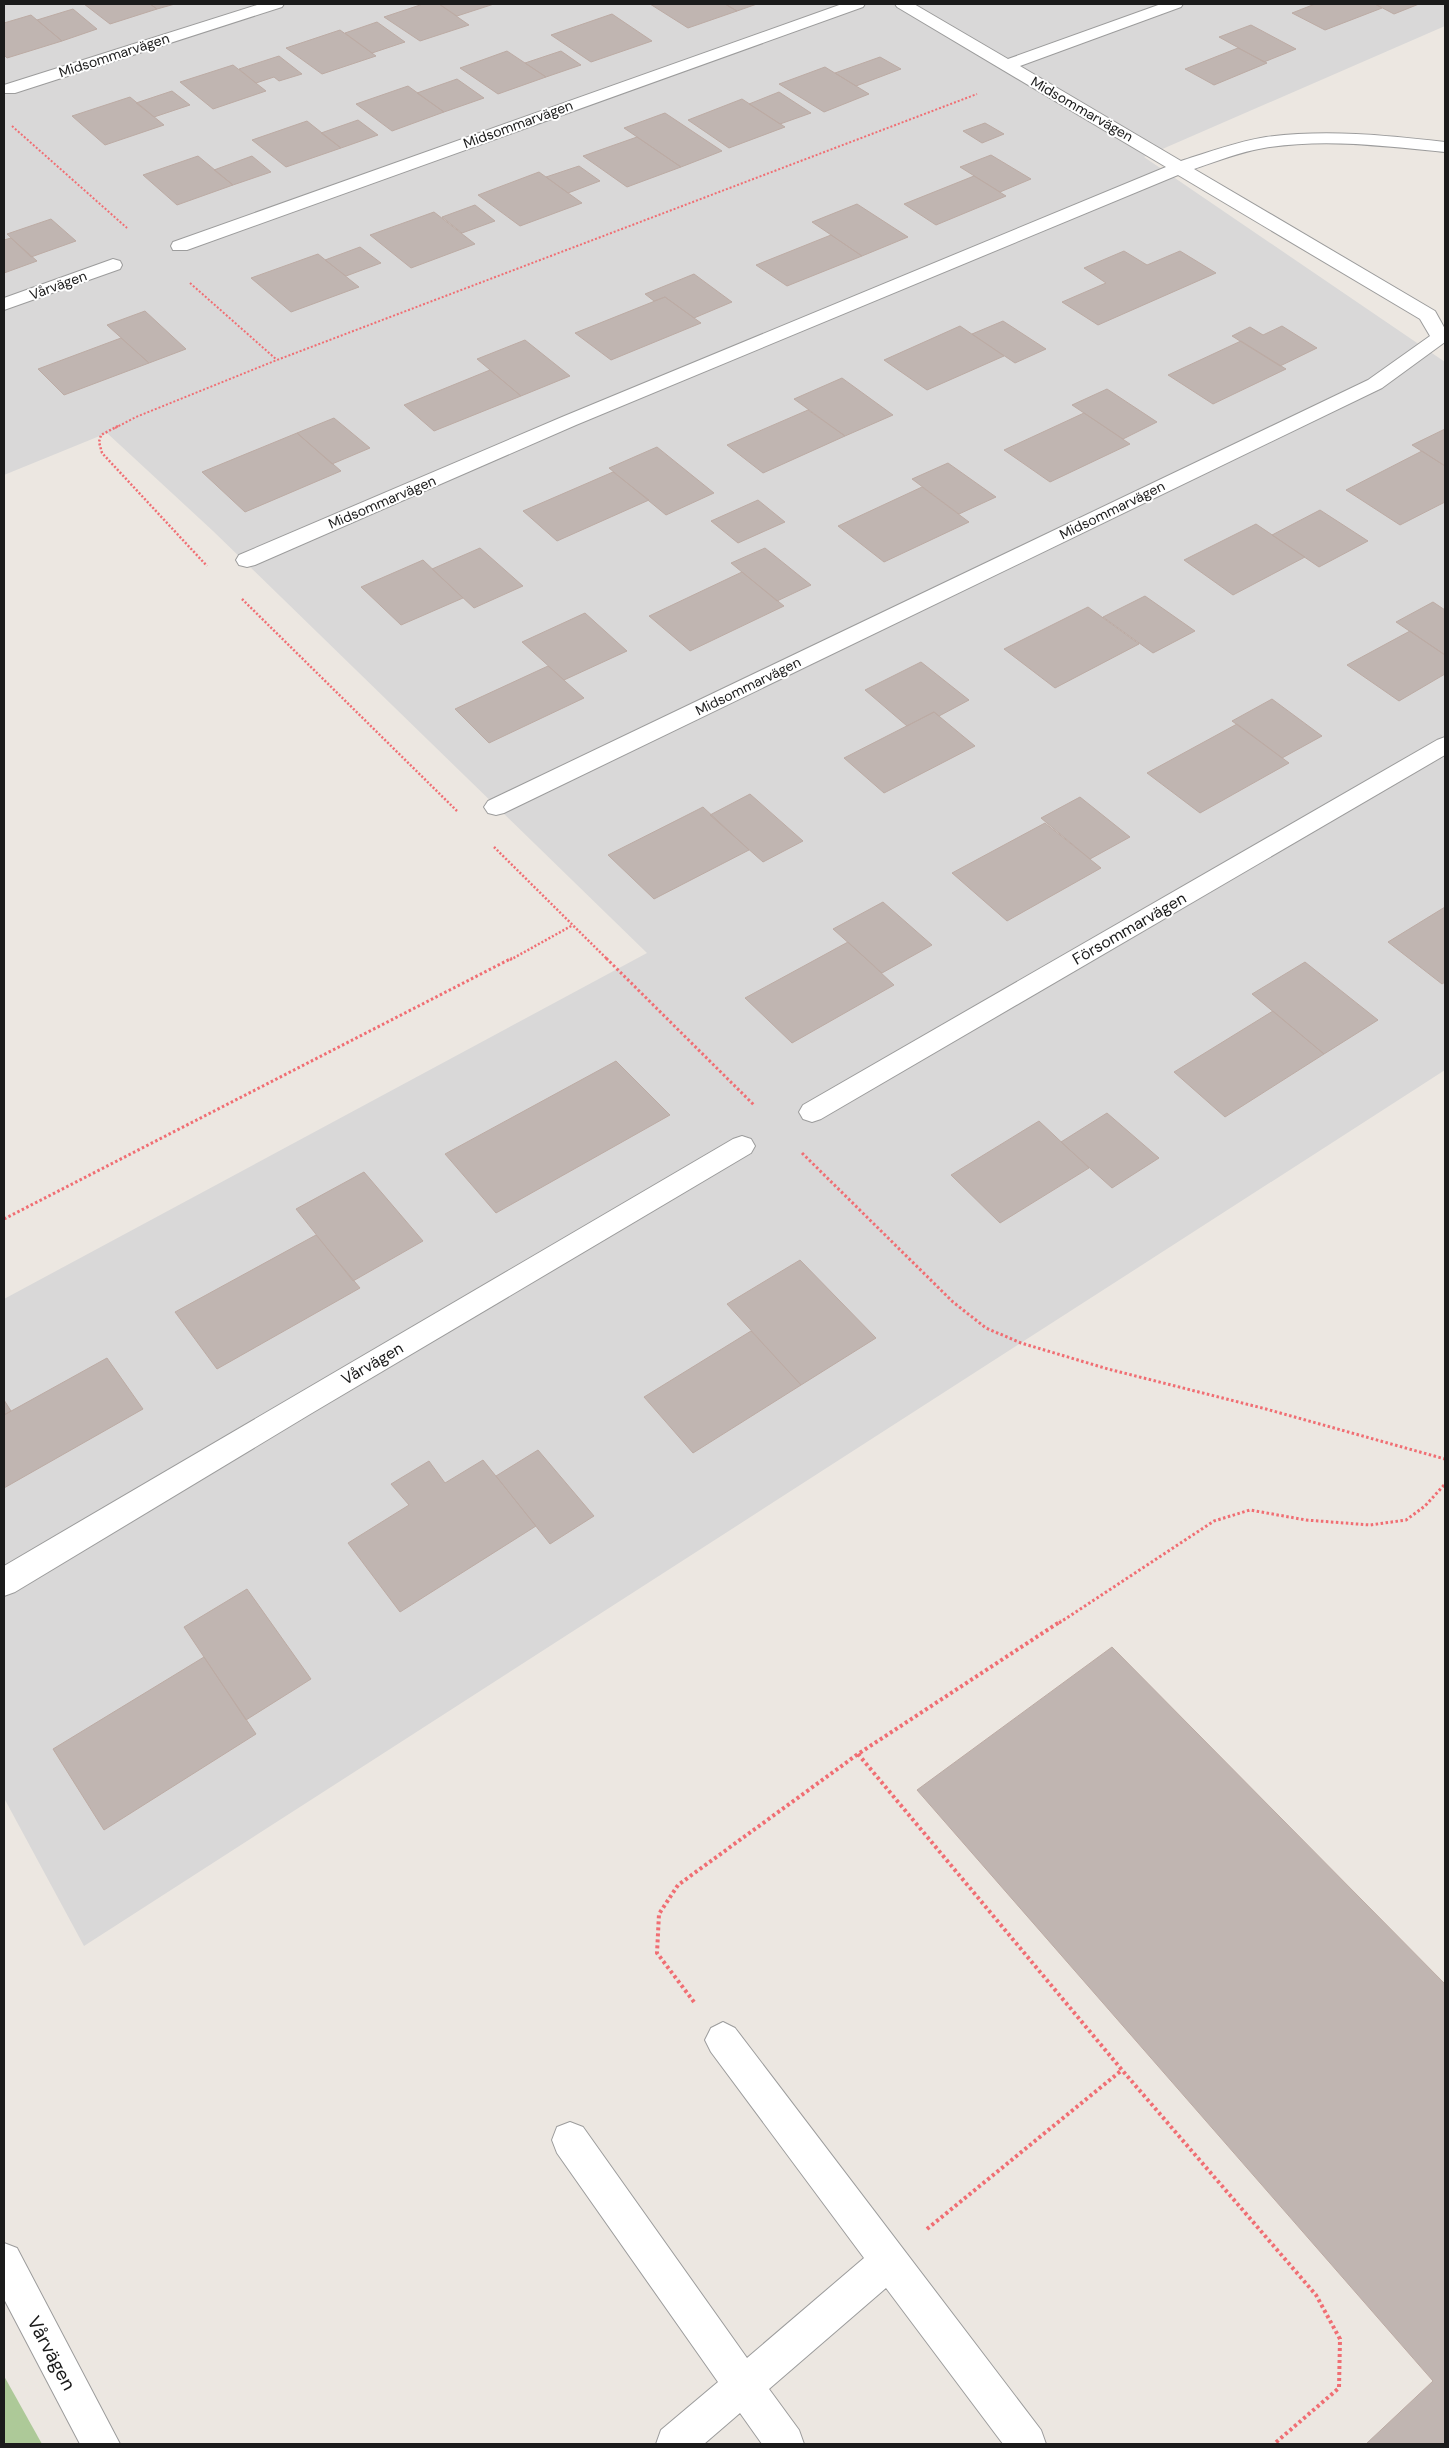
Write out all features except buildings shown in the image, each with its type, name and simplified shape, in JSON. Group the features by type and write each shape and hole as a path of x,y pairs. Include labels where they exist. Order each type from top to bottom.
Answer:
{"street":[{"name":"Midsommarvägen","path":"9,89 276,4"},
{"name":"Midsommarvägen","path":"180,246 857,4"},
{"name":"Midsommarvägen","path":"496,807 1375,384 1440,337 1428,315 903,4"},
{"name":"Midsommarvägen","path":"1008,65 1175,4"},
{"name":"Midsommarvägen","path":"247,560 578,417 1181,167 1240,148 1296,140 1371,139 1445,147"},
{"name":"Vårvägen","path":"4,304 113,265"},
{"name":"Försommarvägen","path":"812,1112 1445,745"},
{"name":"Vårvägen","path":"4,1582 302,1404 742,1146"},
{"path":"723,2040 1027,2444"},
{"path":"570,2140 785,2444"},
{"name":"Vårvägen","path":"4,2261 101,2444"},
{"path":"675,2444 890,2261"}],"path":[{"path":"4,1219 521,954 573,925"},
{"path":"723,2040 657,1954 660,1914 678,1884 858,1754 1214,1521 1250,1510 1306,1520 1370,1525 1406,1520 1425,1506 1445,1484"},
{"path":"858,1754 1122,2070 1316,2295 1340,2339 1339,2388 1274,2444"},
{"path":"890,2261 1122,2070"}],"shaded area":[{"path":"4,4 1445,4 1445,26 1144,157 1445,362 1445,1070 84,1946 4,1798 4,1299 647,953 213,531 107,433 4,475"}],"green space":[{"path":"4,2376 42,2444 4,2444"}]}
